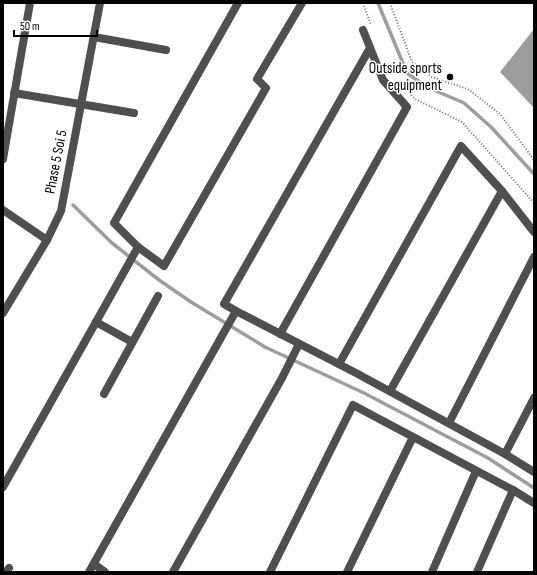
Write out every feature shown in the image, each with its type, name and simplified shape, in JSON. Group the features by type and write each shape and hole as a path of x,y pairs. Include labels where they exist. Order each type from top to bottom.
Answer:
{"street":[{"path":"3,159 30,3"},
{"name":"Phase 5 Soi 5","path":"3,313 47,240 61,211 100,3"},
{"path":"238,3 114,223 138,247 164,266 266,88 257,79 302,3"},
{"path":"280,334 408,107 383,80 363,30"},
{"path":"94,37 166,50"},
{"path":"370,48 224,304 390,391 505,454 534,472"},
{"path":"14,93 134,113"},
{"path":"339,364 461,146 502,191 534,232"},
{"path":"390,391 502,191"},
{"path":"3,210 47,240"},
{"path":"3,487 138,247"},
{"path":"449,423 534,257"},
{"path":"104,394 158,296"},
{"path":"89,572 236,311"},
{"path":"96,322 132,342"},
{"path":"173,572 300,344"},
{"path":"505,454 534,398"},
{"path":"270,572 353,405 534,503"},
{"path":"346,572 413,437"},
{"path":"432,572 476,471"},
{"path":"477,572 512,490"},
{"path":"94,564 105,572"}],"path":[{"path":"363,3 374,31"},
{"path":"390,3 412,62 432,77 468,89 500,114 534,160"},
{"path":"410,94 415,99 462,122 534,203"}],"shaded area":[{"path":"534,29 534,108 500,72"}],"waterway":[{"path":"378,3 407,73 427,87 464,103 491,127 534,174"},
{"path":"73,205 112,243 159,280 191,302 265,347 364,393 488,458 534,488"}],"place":[{"name":"Outside sports equipment","path":"450,77"}]}
